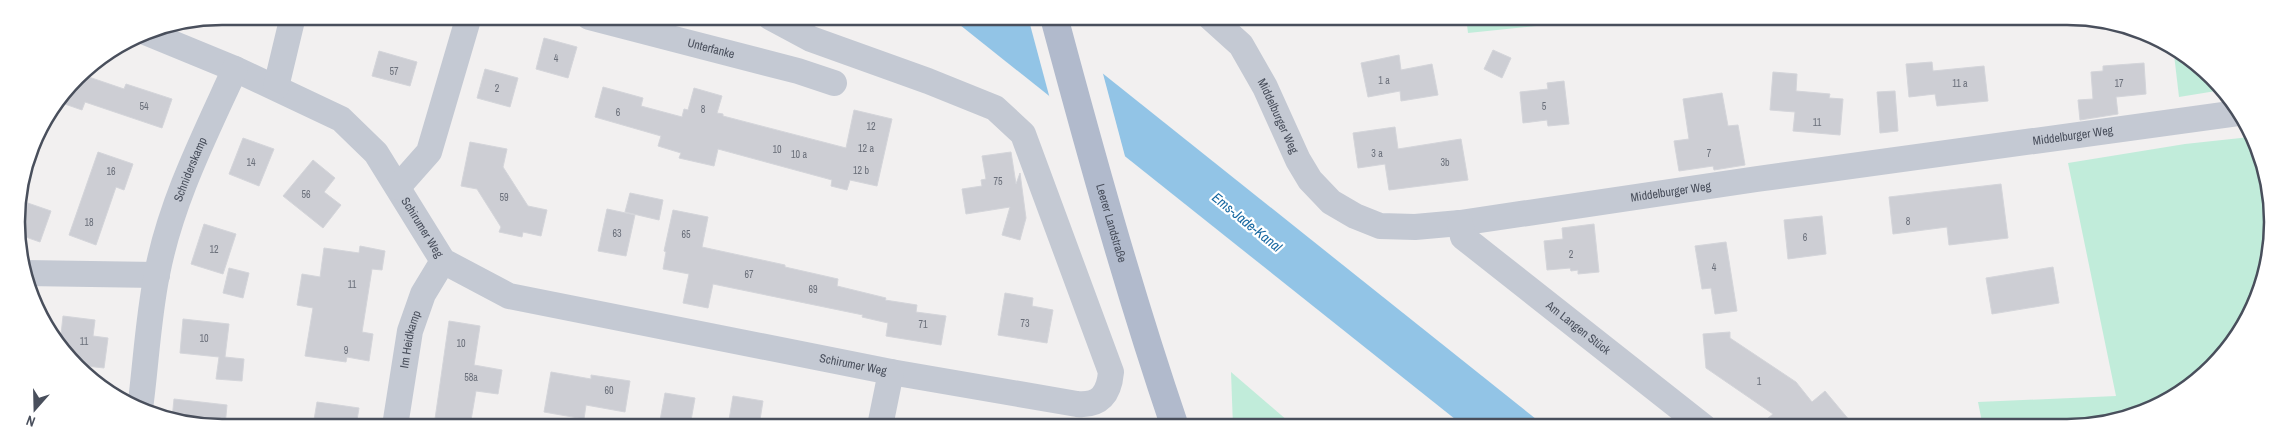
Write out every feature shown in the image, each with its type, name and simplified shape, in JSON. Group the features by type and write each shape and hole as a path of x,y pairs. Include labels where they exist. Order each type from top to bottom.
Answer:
{"main road":[{"name":"Leerer Landstraße","path":"1056,25 1096,178 1144,335 1172,419"}],"street":[{"path":"276,87 291,25"},
{"path":"398,187 429,152 466,25"},
{"name":"Unterfanke","path":"620,25 789,69 834,83"},
{"name":"Schirumer Weg","path":"156,36 235,68 341,119 376,152 443,261 509,296 891,372 1087,405 1097,402 1106,395 1111,372 1023,134 996,108 928,80 811,39 785,25"},
{"name":"Middelburger Weg","path":"1219,25 1241,45 1265,87 1298,160 1310,180 1331,202 1355,216 1380,226 1415,227 1460,223 1757,179 2232,114"},
{"name":"Schniderskamp","path":"141,401 157,274 180,193 235,68"},
{"name":"Am Langen Stück","path":"1460,223 1463,237 1694,419"},
{"name":"Im Heidkamp","path":"396,419 410,331 423,294 443,261"},
{"path":"32,273 157,274"},
{"path":"881,419 891,372"}],"green space":[{"path":"1467,25 1547,25 1468,33"},
{"path":"2174,57 2197,74 2214,91 2179,97"},
{"path":"2245,138 2254,159 2260,184 2264,209 2264,235 2257,273 2244,309 2223,342 2197,370 2176,386 2154,399 2130,409 2080,419 1981,419 1978,402 2116,396 2068,163 2185,144"},
{"path":"1231,372 1286,419 1233,419"}],"water":[{"name":"Ems-Jade-Kanal","path":"960,25 1042,25 1536,419 1455,419"}],"pier":[{"path":"1030,25 1046,25 1102,70 1126,160 1050,99"}],"building":[{"path":"544,38 577,47 568,78 536,69"},
{"path":"1493,50 1511,58 1502,78 1484,69"},
{"path":"379,51 417,62 410,86 372,76"},
{"path":"1399,55 1401,70 1432,64 1438,95 1401,101 1400,91 1368,97 1361,63"},
{"path":"1932,62 1933,71 1984,66 1988,101 1937,106 1935,94 1909,97 1906,64"},
{"path":"2144,63 2146,94 2116,97 2118,114 2080,120 2078,100 2093,99 2091,72 2103,71 2103,66"},
{"path":"485,69 518,78 510,107 477,98"},
{"path":"1773,72 1797,74 1796,91 1830,94 1829,98 1843,99 1840,135 1793,131 1795,112 1770,110"},
{"path":"89,77 124,89 126,84 172,99 162,128 85,102 82,110 65,104"},
{"path":"1564,81 1569,124 1548,126 1547,120 1523,123 1520,92 1548,89 1547,83"},
{"path":"603,87 643,98 641,106 682,117 684,109 688,110 694,88 722,96 717,113 723,114 723,116 846,148 854,110 892,119 877,186 850,180 847,190 831,186 832,180 718,149 714,166 679,158 681,153 658,146 661,136 595,117"},
{"path":"1895,91 1898,131 1880,133 1877,92"},
{"path":"1722,93 1728,126 1738,125 1745,165 1714,170 1713,166 1679,171 1674,141 1689,139 1683,99"},
{"path":"1395,127 1398,149 1461,139 1468,180 1389,190 1385,164 1358,168 1353,133"},
{"path":"243,138 274,149 259,186 229,174"},
{"path":"470,142 507,149 503,167 528,206 547,210 541,236 523,232 522,237 499,232 501,227 477,189 461,186"},
{"path":"98,152 133,164 124,190 116,187 96,245 69,235"},
{"path":"1011,152 1016,184 1020,173 1026,218 1020,240 1002,235 1010,207 966,214 962,189 982,186 981,180 986,179 982,156"},
{"path":"313,160 335,178 324,192 341,205 323,228 283,196"},
{"path":"2001,184 2008,238 1949,245 1947,227 1893,234 1889,197"},
{"path":"630,193 663,200 659,220 625,212"},
{"path":"26,202 51,211 40,242 25,237"},
{"path":"607,209 635,215 626,256 598,251"},
{"path":"673,210 708,217 702,247 838,279 837,286 886,298 885,300 917,305 916,312 946,316 941,345 886,336 888,323 862,317 863,315 713,284 708,308 683,303 689,274 663,269 666,252 664,251"},
{"path":"1822,216 1826,254 1788,259 1784,220"},
{"path":"204,224 236,234 223,274 191,264"},
{"path":"1594,224 1599,272 1578,274 1578,270 1571,271 1570,268 1547,270 1544,241 1563,239 1562,228"},
{"path":"1726,242 1737,311 1715,314 1711,288 1702,289 1695,246"},
{"path":"360,246 385,251 382,270 372,269 362,332 373,334 369,361 347,357 346,362 305,356 313,308 297,305 302,274 320,277 324,248 359,253"},
{"path":"2053,267 2059,303 1992,314 1986,278"},
{"path":"229,268 249,273 243,298 223,293"},
{"path":"1005,293 1033,298 1032,306 1053,310 1047,343 998,335"},
{"path":"63,316 95,320 93,336 108,338 104,368 88,366 61,335"},
{"path":"183,319 229,324 225,357 244,359 242,381 216,379 219,357 180,353"},
{"path":"449,321 480,326 474,365 502,370 498,394 476,391 471,419 435,419"},
{"path":"1730,332 1730,338 1796,382 1812,402 1825,391 1848,419 1767,419 1773,414 1706,368 1703,334"},
{"path":"551,372 591,379 591,375 630,381 625,412 586,405 584,419 544,412"},
{"path":"665,393 695,398 691,419 660,419"},
{"path":"733,396 763,401 760,419 729,419"},
{"path":"174,399 227,405 226,419 209,419 173,412"},
{"path":"317,402 359,408 357,419 314,419"}]}
